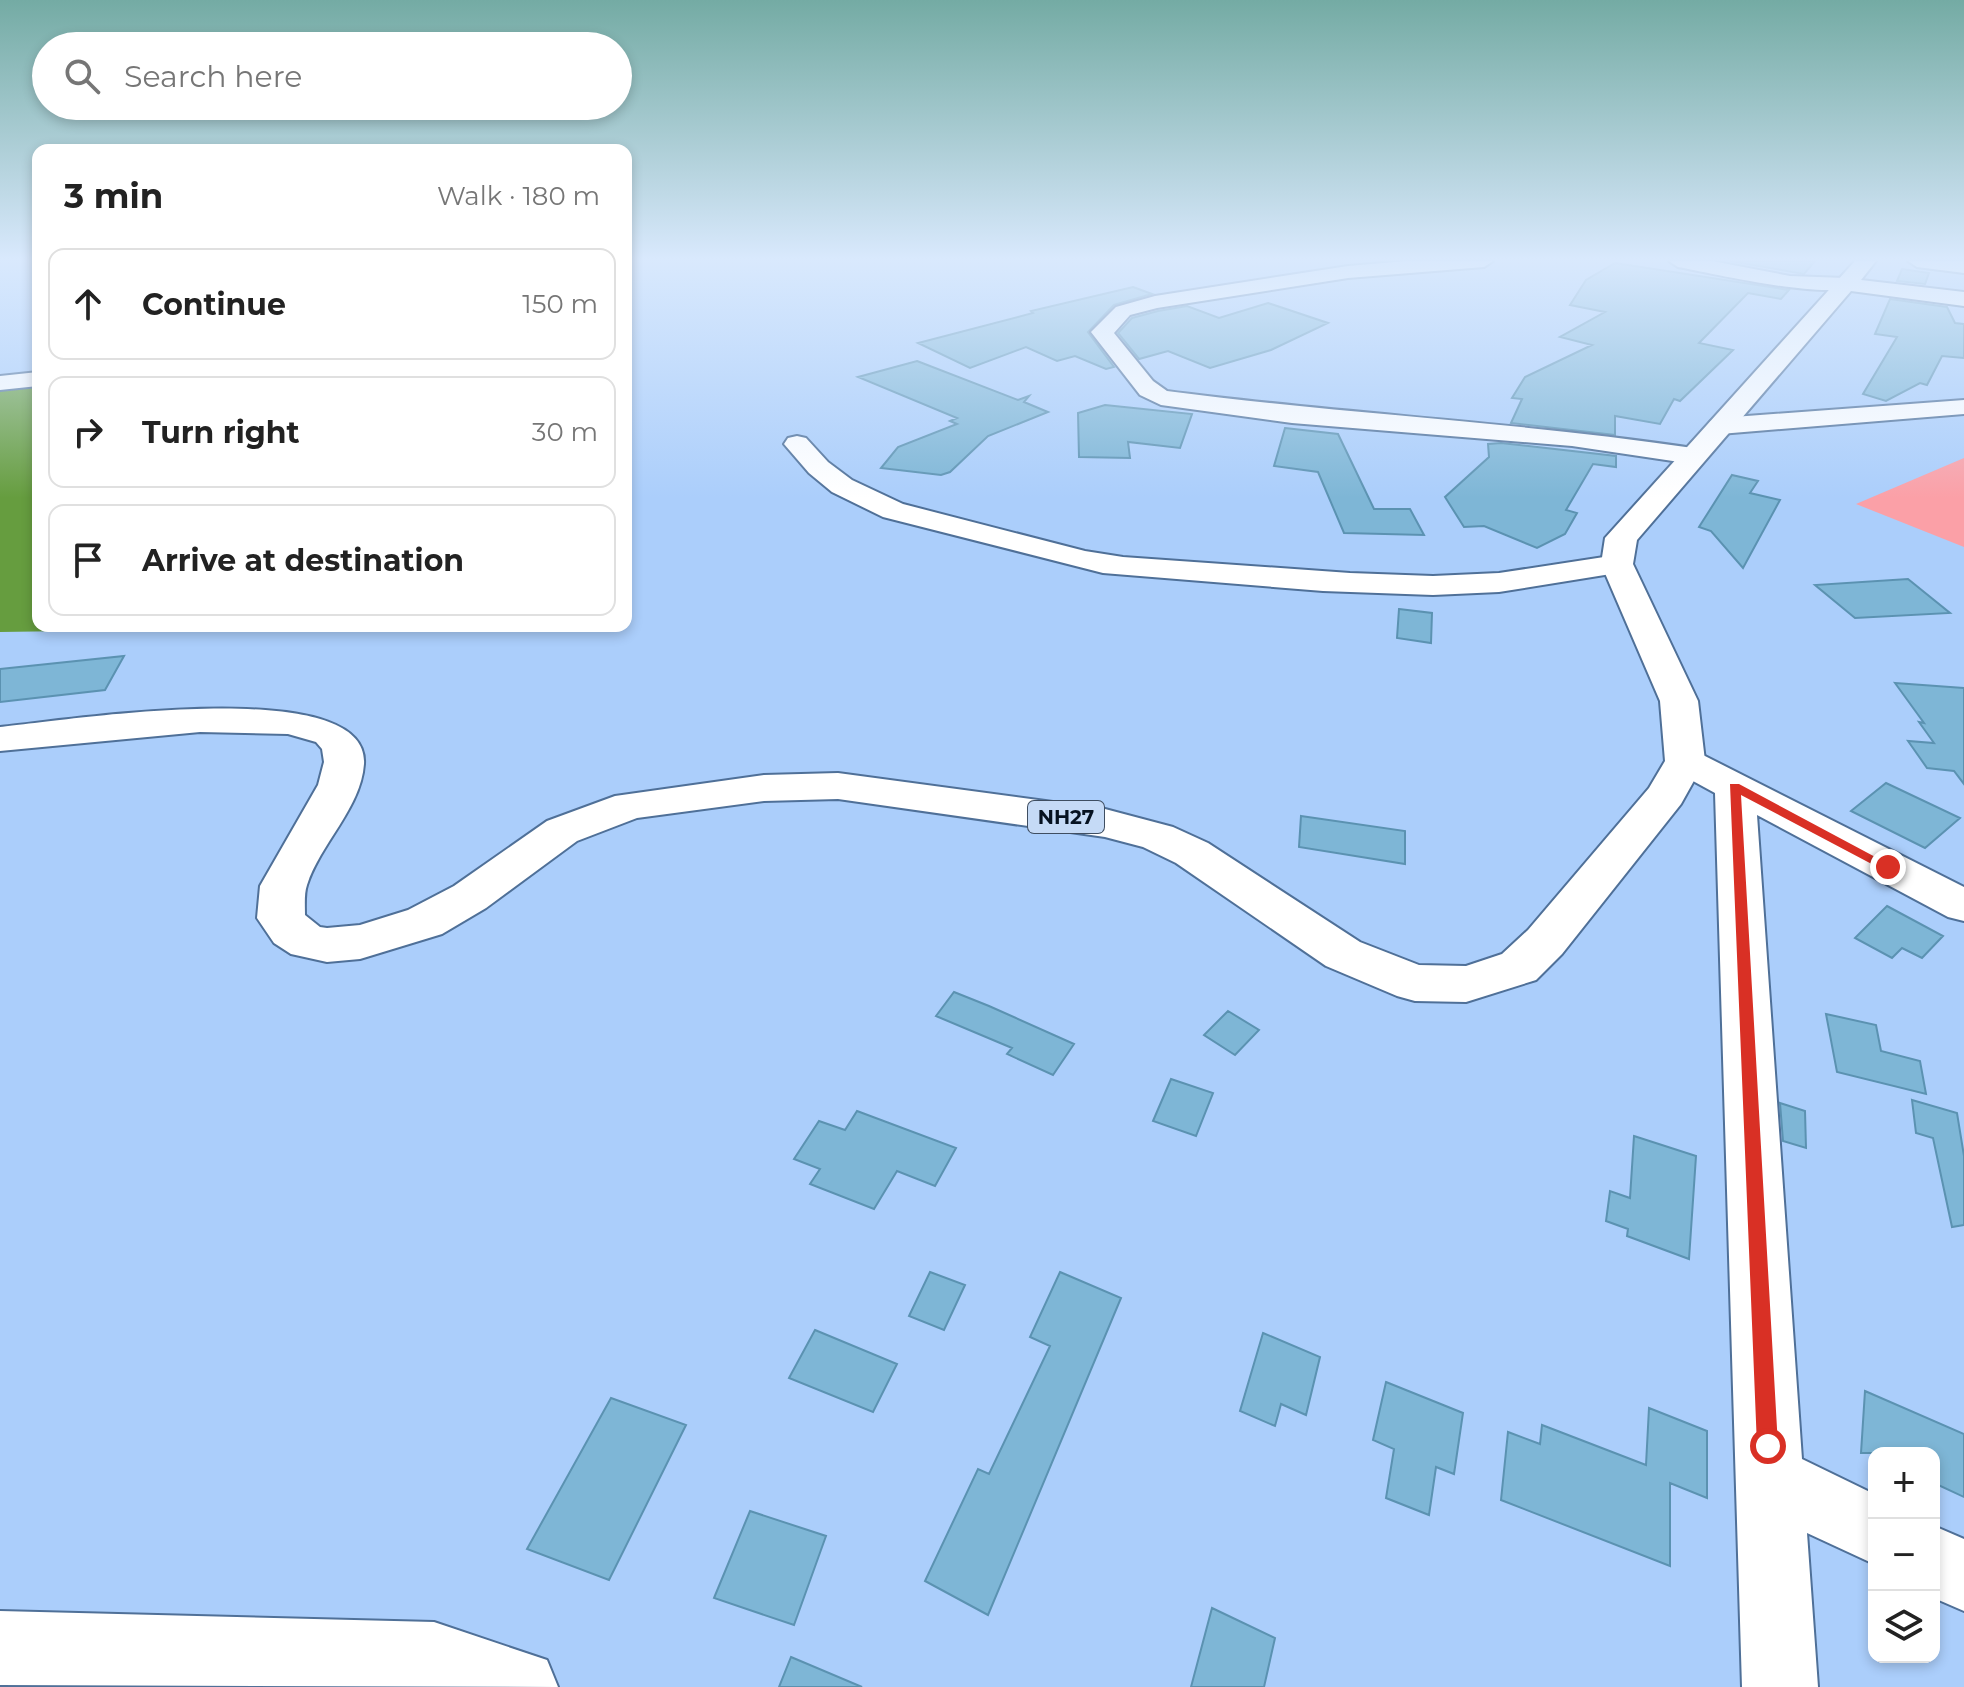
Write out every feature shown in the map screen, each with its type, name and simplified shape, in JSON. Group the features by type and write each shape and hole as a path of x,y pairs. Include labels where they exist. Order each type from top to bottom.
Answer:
{"highway":[{"path":"1685,761 1679,701 1617,564 1621,538 1796,340"},
{"name":"NH27","path":"0,739 200,720 291,722 330,734 342,747 344,762 339,785 283,886 280,899 281,918 291,931 308,942 327,945 360,942 425,922 470,897 562,831 630,806 764,788 838,786 1105,823 1134,830 1192,853 1343,954 1415,983 1466,984 1519,967 1545,942 1666,795 1685,761"}],"street":[{"path":"1106,340 1113,351 1130,365 1147,392 1161,398 1292,415 1572,438 1693,456"},
{"path":"0,383 32,380"},
{"path":"1720,426 1964,407"},
{"path":"797,444 809,459 843,487 880,507 922,521 1011,539 1100,562 1328,583 1462,585 1535,579 1617,564"},
{"path":"1685,761 1964,906"},
{"path":"1735,787 1780,1687"},
{"path":"1769,1478 1868,1527"},
{"path":"1940,1564 1964,1576"},
{"path":"0,1648 434,1659 520,1687"}],"shaded area":[{"path":"32,384 32,632 0,632 0,387"},
{"path":"1964,458 1964,547 1856,504"}],"building":[{"path":"931,340 1094,340 1114,367 1106,369 1075,356 1057,361 1026,347 970,368 918,343"},
{"path":"1123,340 1293,340 1271,350 1210,368 1168,351 1139,359"},
{"path":"1571,340 1702,340 1699,343 1733,350 1680,401 1674,399 1660,424 1615,416 1615,435 1511,423 1522,399 1512,398 1525,377 1592,345"},
{"path":"1895,340 1964,340 1964,358 1942,356 1927,385 1920,383 1886,401 1863,394"},
{"path":"917,361 1018,400 1029,396 1024,402 1048,412 988,436 950,472 941,475 881,468 898,447 957,424 950,421 957,418 858,377"},
{"path":"1105,405 1192,414 1180,448 1128,442 1130,458 1079,457 1078,413"},
{"path":"1285,428 1338,434 1374,509 1410,509 1424,535 1344,533 1318,472 1274,466"},
{"path":"1488,444 1616,456 1616,467 1593,464 1566,510 1577,513 1565,534 1537,548 1484,526 1464,527 1445,497 1489,457"},
{"path":"1732,475 1758,481 1750,493 1780,500 1743,568 1711,531 1699,527"},
{"path":"1908,579 1950,613 1855,618 1815,585"},
{"path":"1399,609 1432,613 1431,643 1397,638"},
{"path":"124,656 105,690 0,702 0,669"},
{"path":"1895,683 1964,688 1964,784 1954,771 1927,768 1908,741 1934,743 1919,722 1924,723"},
{"path":"1886,783 1960,818 1925,848 1851,811"},
{"path":"1301,816 1405,831 1405,864 1299,847"},
{"path":"1887,906 1943,936 1922,958 1902,948 1892,958 1855,938"},
{"path":"954,992 1074,1044 1053,1075 1007,1054 1012,1048 936,1016"},
{"path":"1228,1011 1259,1030 1235,1055 1204,1035"},
{"path":"1826,1014 1876,1025 1881,1051 1920,1061 1926,1094 1837,1072"},
{"path":"1171,1079 1213,1093 1196,1136 1153,1121"},
{"path":"1912,1100 1957,1113 1964,1156 1964,1225 1952,1227 1933,1138 1916,1133"},
{"path":"1780,1103 1805,1111 1806,1148 1783,1141"},
{"path":"857,1111 956,1148 935,1186 897,1171 874,1209 810,1184 820,1169 794,1159 819,1121 845,1130"},
{"path":"1634,1136 1696,1156 1689,1259 1627,1236 1628,1229 1606,1221 1610,1191 1630,1198"},
{"path":"930,1272 965,1285 944,1330 909,1316"},
{"path":"1060,1272 1121,1298 988,1615 925,1581 978,1469 989,1474 1050,1346 1030,1337"},
{"path":"815,1330 897,1364 873,1412 789,1378"},
{"path":"1263,1333 1320,1357 1306,1415 1281,1404 1275,1426 1240,1411"},
{"path":"1386,1382 1463,1413 1454,1474 1436,1467 1429,1515 1386,1498 1394,1449 1373,1440"},
{"path":"1865,1391 1964,1434 1964,1497 1940,1486 1940,1447 1868,1447 1868,1453 1861,1453"},
{"path":"611,1398 686,1425 609,1580 527,1549"},
{"path":"1649,1408 1707,1431 1707,1498 1670,1483 1670,1566 1501,1500 1508,1432 1540,1444 1542,1425 1646,1465"},
{"path":"750,1511 826,1536 794,1625 714,1598"},
{"path":"1212,1608 1275,1638 1264,1687 1191,1687"},
{"path":"791,1657 862,1687 779,1687"}],"route":[{"path":"1768,1446 1735,787 1888,867"}]}
